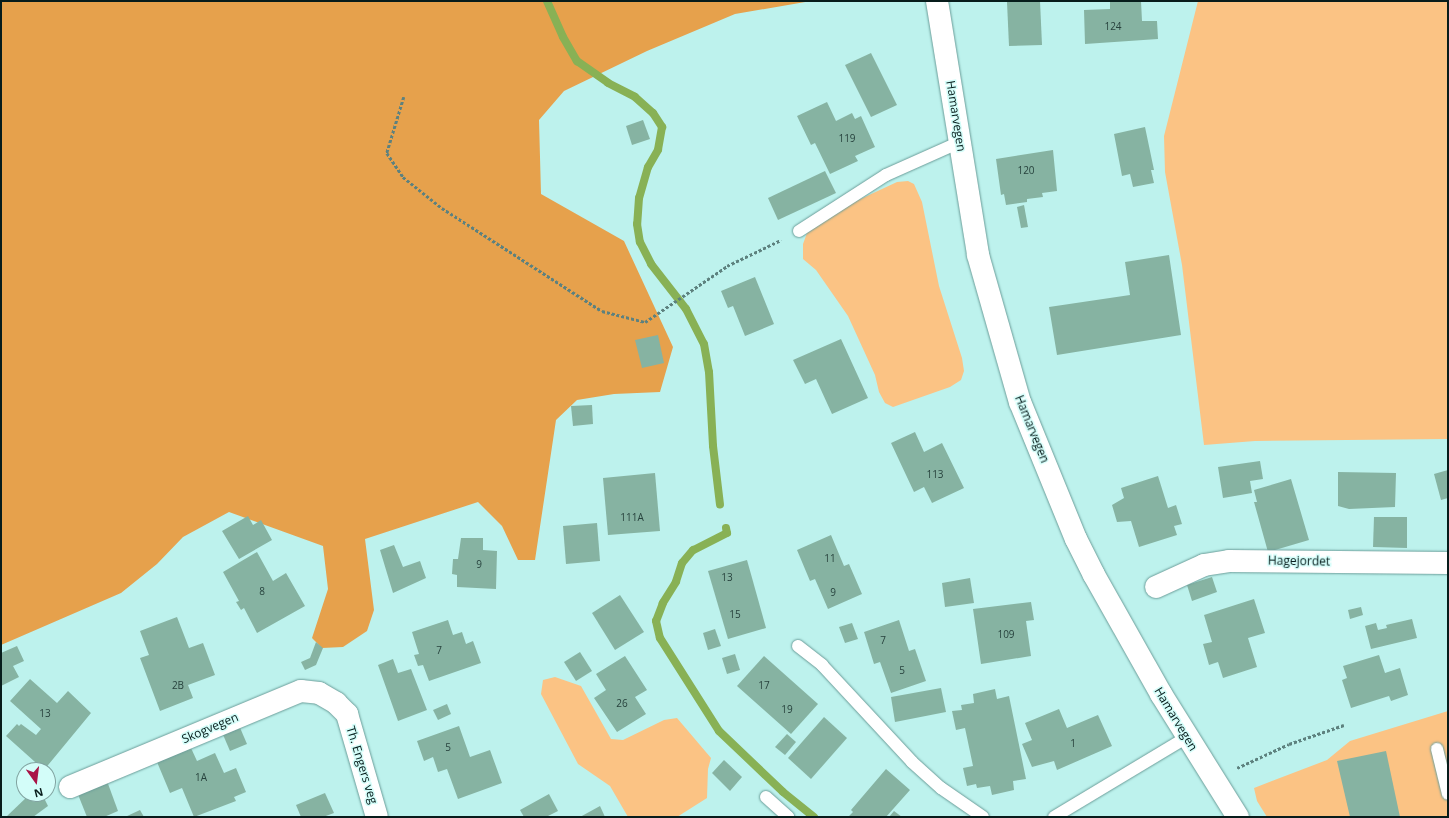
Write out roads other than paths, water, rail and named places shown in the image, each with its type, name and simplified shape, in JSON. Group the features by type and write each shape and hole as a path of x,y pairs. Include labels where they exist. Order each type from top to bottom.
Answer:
{"main road":[{"name":"Hamarvegen","path":"937,1 978,255 1020,402 1076,539 1094,575 1187,737 1238,817"},
{"name":"Hagejordet","path":"1156,587 1204,565 1229,560 1448,563"},
{"name":"Skogvegen","path":"70,787 301,691 319,693 336,703 346,714"},
{"name":"Th. Engers veg","path":"346,714 377,817"}],"lane":[{"path":"798,231 886,174 960,142"},
{"path":"798,646 822,665 912,762 941,788 983,817"},
{"path":"1054,817 1187,737"},
{"path":"1437,748 1448,794"},
{"path":"766,797 788,817"}],"waterway":[{"path":"547,1 563,37 577,61 608,83 635,97 653,113 662,127 658,150 648,167 639,198 637,224 640,242 651,264 686,309 704,344 709,372 713,446 720,505"},
{"path":"726,528 727,533 693,550 682,563 676,582 663,603 656,621 660,638 719,731 783,792 814,817"}]}
